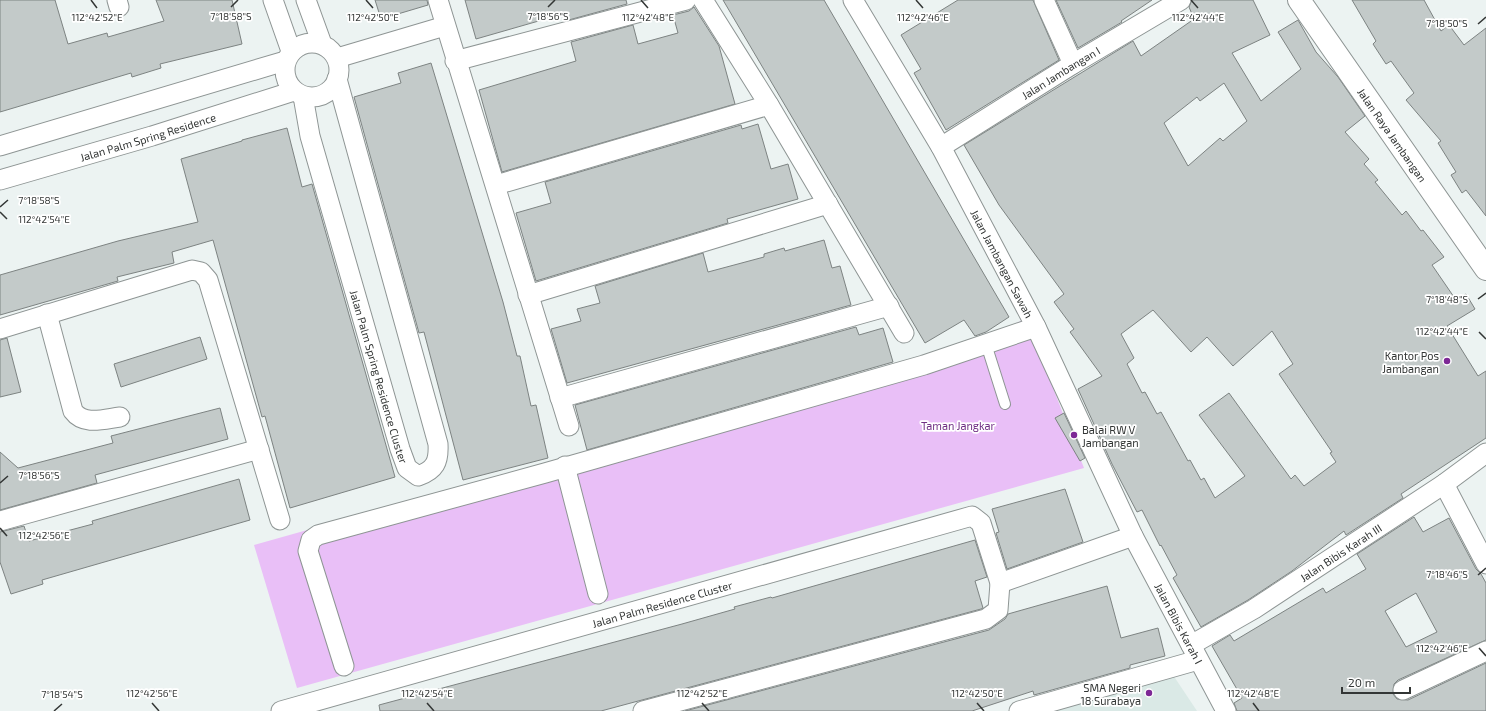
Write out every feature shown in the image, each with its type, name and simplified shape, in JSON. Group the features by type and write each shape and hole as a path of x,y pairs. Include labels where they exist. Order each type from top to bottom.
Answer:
{"main road":[{"name":"Jalan Raya Jambangan","path":"1299,0 1486,269"}],"street":[{"path":"0,146 288,56 300,45 311,42 322,44 331,50 337,58 339,68 338,79 332,88 324,94 314,97 299,93 287,82 284,72 288,56 273,0"},
{"path":"306,0 322,44"},
{"path":"438,0 455,61 496,185 528,295 569,426"},
{"path":"455,61 686,0"},
{"path":"703,0 769,105 904,333"},
{"name":"Jalan Jambangan Sawah","path":"853,0 941,147 1036,327 1133,536"},
{"path":"1044,0 1073,64"},
{"name":"Jalan Jambangan I","path":"941,147 1073,64 1181,0"},
{"path":"337,58 445,26"},
{"name":"Jalan Palm Spring Residence Cluster","path":"299,93 400,449 407,468 418,476 429,472 434,465 438,454 438,444 338,79"},
{"name":"Jalan Palm Spring Residence","path":"0,180 299,93"},
{"path":"496,185 769,105"},
{"path":"528,295 828,204"},
{"path":"0,329 192,270 201,272 208,280 280,520"},
{"path":"560,398 889,306"},
{"path":"47,314 73,411 79,418 87,421 120,417"},
{"path":"344,666 308,551 310,543 314,537 924,365 1036,327"},
{"path":"0,521 259,449"},
{"name":"Jalan Bibis Karah III","path":"1019,711 1194,652 1254,610 1444,484 1486,453"},
{"path":"565,466 598,594"},
{"path":"1444,484 1486,564"},
{"name":"Jalan Palm Residence Cluster","path":"281,711 972,516 981,523 1000,583 998,610 986,619 643,711"},
{"path":"1000,583 1133,536"},
{"name":"Jalan Bibis Karah I","path":"1133,536 1226,711"},
{"path":"1404,690 1486,650"}],"lane":[{"path":"986,344 1005,404"}],"shaded area":[{"name":"SMA Negeri 18 Surabaya","path":"1173,675 1197,711 1054,711"}],"green space":[{"name":"Taman Jangkar","path":"1026,318 1084,468 297,688 254,545 989,338"}],"building":[{"path":"0,0 55,0 68,44 107,33 108,37 164,21 156,0 232,0 242,44 160,64 161,68 132,77 131,73 0,112"},
{"path":"375,0 427,0 428,5 381,19"},
{"path":"465,0 626,0 627,4 565,21 563,14 476,39"},
{"path":"723,0 824,0 1009,317 986,332 975,336 964,320 925,343"},
{"path":"958,0 1033,0 1059,60 946,130 914,73 921,69 901,35"},
{"path":"1056,0 1152,0 1121,21 1122,22 1078,48"},
{"path":"1192,0 1253,0 1270,35 1232,53 1261,101 1301,69 1278,32 1298,20 1316,52 1338,77 1365,116 1345,132 1369,159 1364,164 1378,180 1375,182 1402,215 1406,211 1444,257 1432,265 1456,300 1466,294 1475,309 1447,326 1478,376 1486,371 1486,438 1401,494 1403,498 1346,535 1344,531 1292,571 1248,600 1201,627 1173,578 1177,575 1161,545 1160,546 1142,510 1137,512 1112,464 1078,389 1102,376 1070,332 1074,329 1054,302 1064,294 999,205 964,145 1133,41 1141,56 1194,19 1189,7","holes":["1224,83 1247,121 1223,141 1220,138 1188,166 1164,123 1197,97 1200,101","1153,310 1191,352 1207,337 1233,366 1272,331 1293,364 1279,374 1332,452 1330,453 1336,462 1304,486 1295,475 1291,479 1229,393 1199,415 1245,476 1215,498 1204,478 1201,480 1190,460 1188,461 1161,412 1157,414 1145,392 1142,393 1127,364 1134,358 1121,334"]},
{"path":"1352,0 1424,0 1441,31 1449,25 1464,45 1486,28 1486,216 1466,190 1462,193 1451,175 1456,172 1438,143 1441,141 1406,100 1414,93 1391,61 1386,64 1373,44 1376,41"},
{"path":"694,7 719,46 735,104 502,172 479,90 576,61 571,42 633,25 638,44 678,33 673,15 689,11"},
{"path":"431,63 503,302 517,356 520,356 531,406 536,405 548,458 463,480 424,332 419,333 354,97 401,83 398,73"},
{"path":"758,124 771,169 788,164 798,199 727,219 728,223 536,281 516,213 551,203 545,182 741,125 742,129"},
{"path":"287,128 302,187 312,184 395,477 290,508 265,416 262,417 213,240 172,252 174,263 117,277 118,281 0,315 0,275 118,241 198,222 181,159"},
{"path":"824,240 832,268 840,266 851,305 567,383 551,329 581,321 577,309 600,303 595,286 703,253 708,272 764,257 764,254 784,248 785,251"},
{"path":"856,327 859,335 883,328 893,362 587,450 575,405"},
{"path":"200,337 207,359 121,387 114,364"},
{"path":"7,338 21,392 0,397 0,340"},
{"path":"220,408 228,439 95,475 97,483 0,510 0,452 18,468 113,443 111,436"},
{"path":"1064,413 1085,458 1080,461 1055,418"},
{"path":"239,479 250,520 42,580 43,584 11,594 0,562 0,532 24,526 29,541 93,524 92,521"},
{"path":"1065,489 1083,542 1007,569 996,533 999,532 992,509"},
{"path":"1414,517 1423,532 1449,518 1476,569 1486,583 1486,640 1398,680 1394,684 1393,694 1397,699 1408,700 1486,663 1486,711 1237,711 1234,703 1242,698 1212,646 1230,635 1234,641 1323,588 1326,593 1366,569 1357,554","holes":["1416,593 1437,632 1406,647 1385,611"]},
{"path":"975,540 987,577 975,581 983,608 981,609 601,711 380,711 379,705 682,624 735,609 734,607 771,597 772,598"},
{"path":"1107,586 1121,638 1158,628 1165,656 1130,665 1130,668 1034,695 1033,691 972,711 685,711 989,630 1005,619 1008,614"}],"place":[{"name":"Kantor Pos Jambangan","path":"1447,361"},
{"name":"Balai RW V Jambangan","path":"1074,435"},
{"name":"SMA Negeri 18 Surabaya","path":"1149,693"}]}
